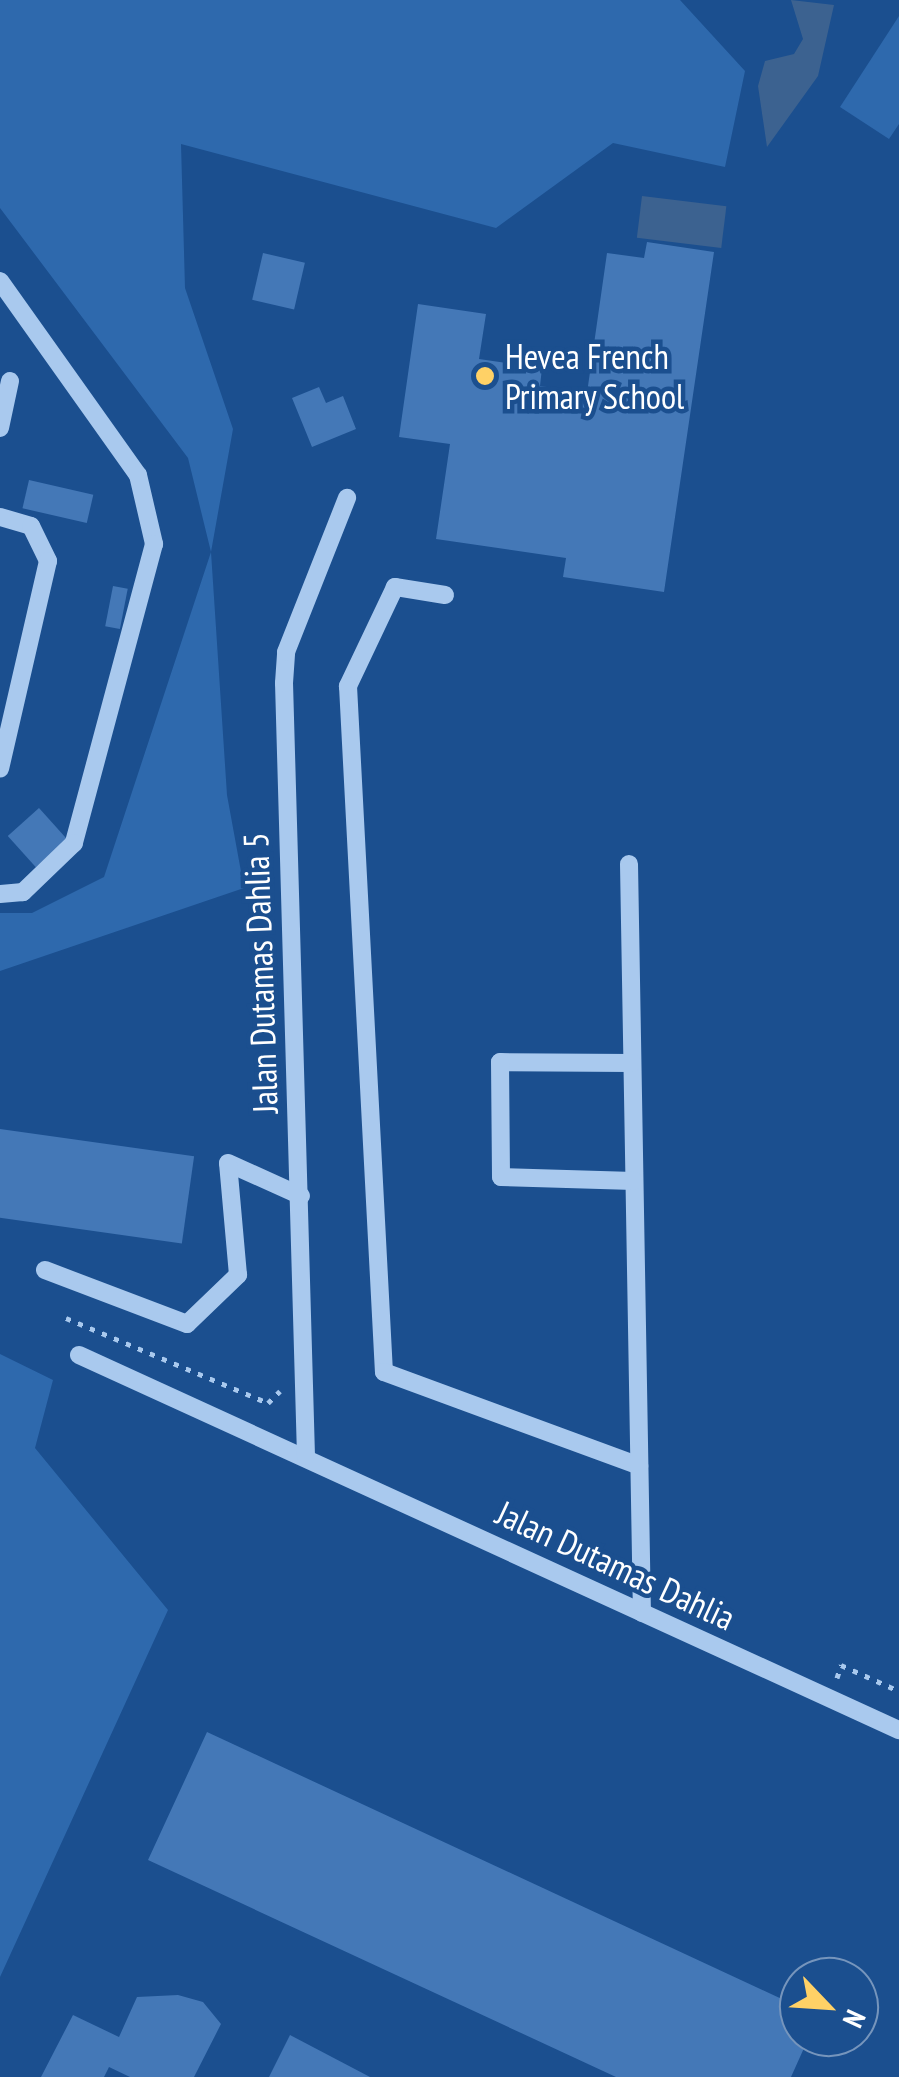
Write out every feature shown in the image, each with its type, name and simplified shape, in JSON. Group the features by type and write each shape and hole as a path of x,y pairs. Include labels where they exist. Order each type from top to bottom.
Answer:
{"street":[{"path":"0,281 138,475 154,544 74,842 23,892 0,894"},
{"path":"0,428 10,381"},
{"name":"Jalan Dutamas Dahlia 5","path":"306,1456 286,652 347,498"},
{"path":"0,517 31,526 48,561 0,769"},
{"path":"444,595 395,587 348,686 384,1372 639,1466"},
{"path":"629,864 642,1613"},
{"path":"632,1063 500,1062 501,1177 634,1182"},
{"path":"45,1270 187,1324 238,1275 228,1163 300,1196"},
{"name":"Jalan Dutamas Dahlia","path":"78,1354 899,1730"}],"path":[{"path":"66,1318 268,1403 286,1382"},
{"path":"830,1699 841,1665 899,1691"}],"shaded area":[{"path":"0,0 680,0 745,71 725,167 613,143 496,228 181,144 185,288 233,429 211,552 188,458 0,208"},
{"path":"791,0 834,5 818,76 767,147 758,86 765,61 794,54 803,39"},
{"path":"899,16 899,124 889,139 840,107"},
{"path":"642,196 726,206 721,248 637,238"},
{"path":"211,552 227,795 244,888 0,971 0,913 32,913 104,877"},
{"path":"0,1354 53,1380 35,1448 168,1610 0,1977"}],"building":[{"path":"647,242 714,252 664,592 563,577 566,558 436,539 450,444 399,437 418,304 486,314 479,359 542,368 540,386 587,393 607,253 644,258"},
{"path":"263,253 305,263 294,309 252,300"},
{"path":"319,387 326,403 343,396 356,429 312,447 292,398"},
{"path":"29,480 93,495 87,523 22,508"},
{"path":"113,586 128,589 120,629 105,626"},
{"path":"39,808 67,839 36,867 8,836"},
{"path":"0,1129 194,1156 182,1243 0,1218"},
{"path":"207,1732 779,1998 779,2057 800,2057 791,2077 616,2077 148,1860"},
{"path":"178,1995 203,2002 221,2024 194,2077 130,2077 109,2067 104,2077 41,2077 73,2015 119,2037 137,1997"},
{"path":"290,2035 370,2077 269,2077"}],"place":[{"name":"Hevea French Primary School","path":"485,376"}]}
